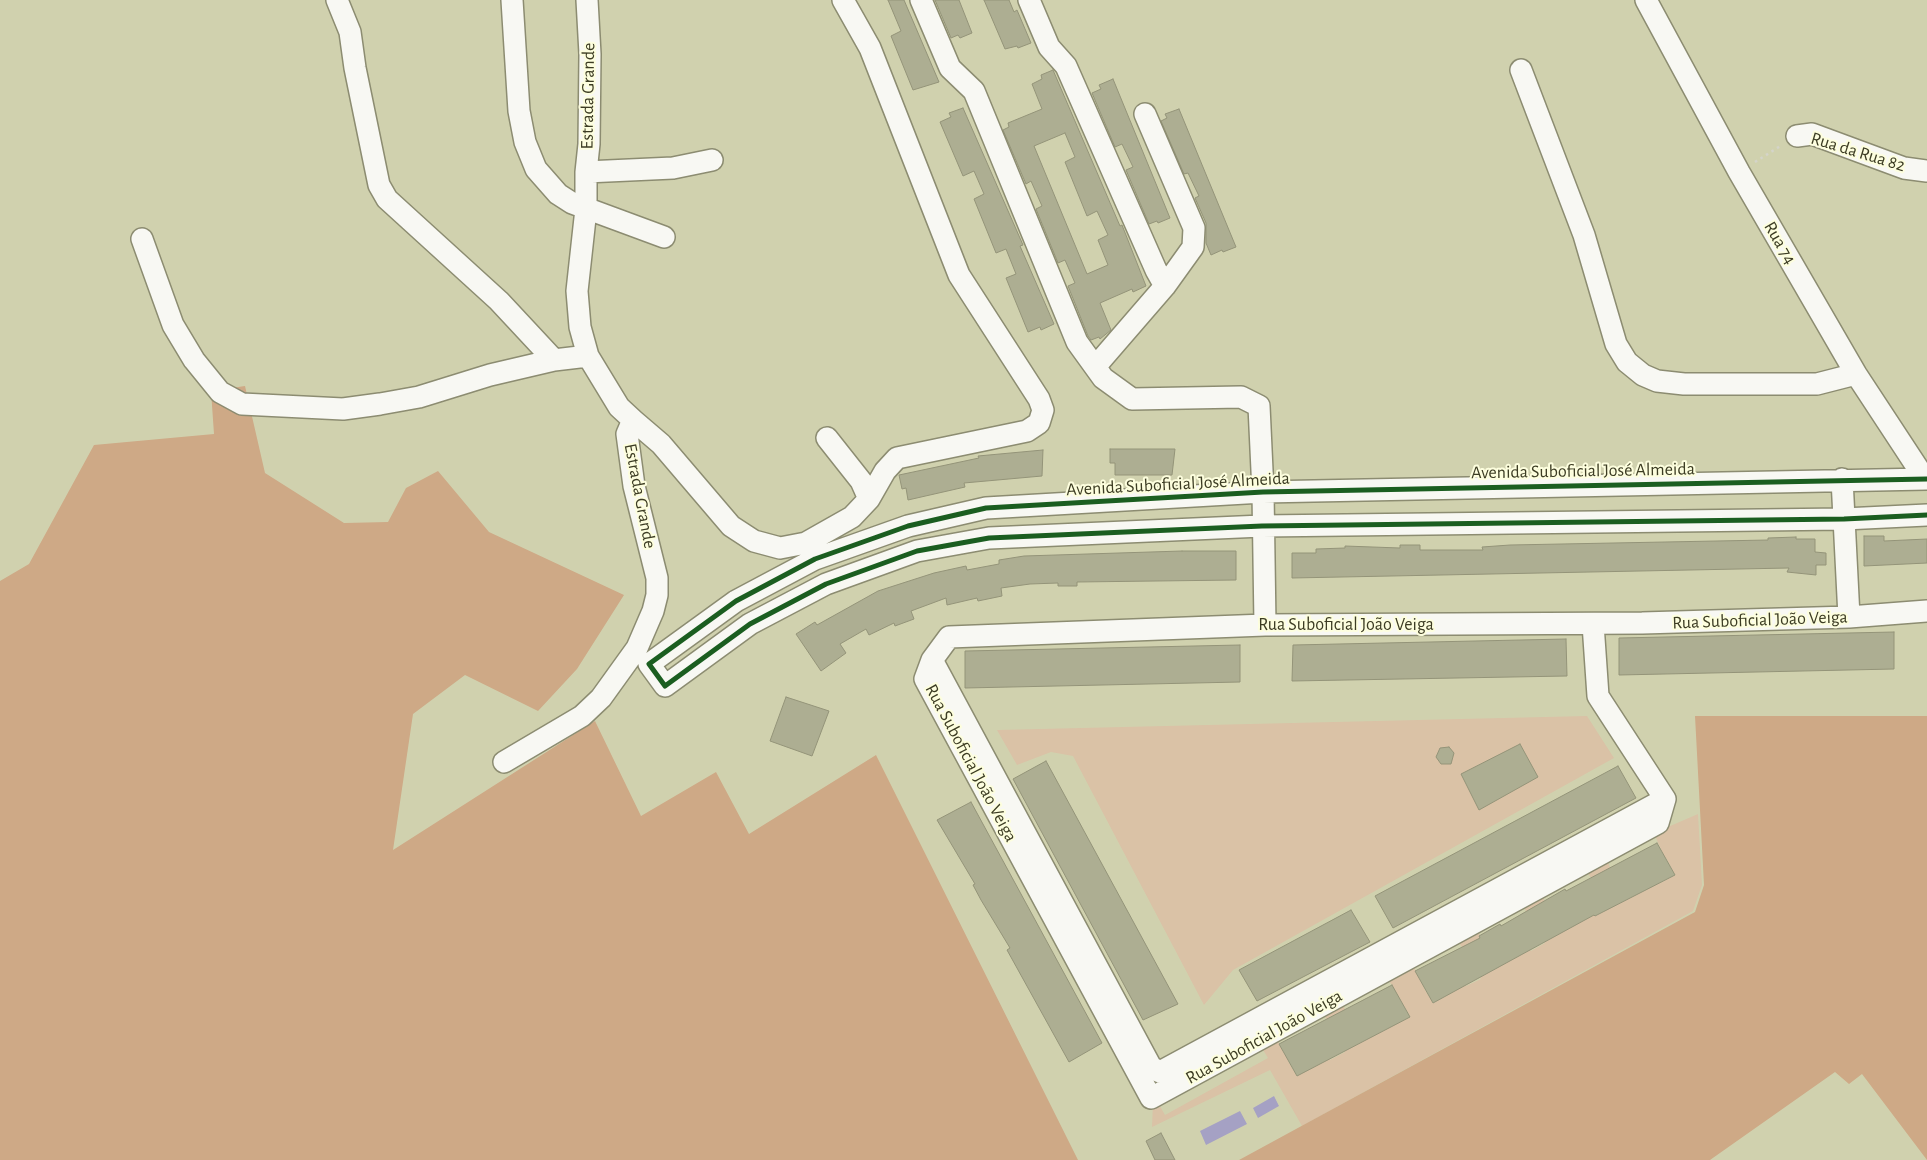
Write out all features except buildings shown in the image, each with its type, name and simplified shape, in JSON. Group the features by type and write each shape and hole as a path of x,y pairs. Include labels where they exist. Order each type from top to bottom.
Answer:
{"street":[{"path":"337,0 350,32 355,68 379,185 387,199 499,301 554,360"},
{"path":"512,0 519,111 525,142 536,170 558,194 586,209 664,237"},
{"name":"Estrada Grande","path":"504,762 582,716 601,698 637,648 653,611 657,595 657,578 634,486 627,434 633,420 619,406 588,356 580,327 577,291 586,209 586,172 589,144 590,84 587,0"},
{"path":"633,420 662,444 731,526 754,542 766,546 794,547 852,517 869,499 891,463 897,458 1027,431 1039,423 1043,410 1039,399 959,275 870,48 843,0"},
{"path":"922,0 950,68 974,91 1077,342 1103,378 1132,398 1241,397 1259,406 1263,492 1264,624"},
{"path":"1029,0 1049,47 1066,66 1156,270 1165,286"},
{"name":"Rua 74","path":"1646,0 1739,172 1856,374 1926,479"},
{"path":"1521,70 1584,235 1616,344 1627,362 1643,375 1657,381 1684,384 1818,384 1856,374"},
{"path":"1096,367 1165,286 1193,247 1194,228 1145,114"},
{"name":"Rua da Rua 82","path":"1797,136 1812,134 1904,168 1927,171"},
{"path":"586,172 672,168 712,160"},
{"path":"142,239 173,325 194,360 220,392 242,404 343,409 380,404 419,397 490,375 554,360 588,356"},
{"path":"827,438 861,481 869,499"},
{"path":"1842,479 1849,617"},
{"name":"Avenida Suboficial José Almeida","path":"1262,526 989,538 917,551 826,584 750,624 664,686 649,664 736,601 816,559 908,526 986,508 1263,492 1842,479 1926,479"},
{"path":"1262,526 1844,519 1927,515"},
{"name":"Rua Suboficial João Veiga","path":"1593,624 1598,696 1665,799 1160,1072 1151,1067 932,660 949,637 1264,624 1593,624 1849,617 1927,611"}],"shaded area":[{"path":"245,386 265,473 344,523 388,522 406,488 438,471 489,532 624,595 577,669 538,711 465,675 413,714 393,850 595,721 641,816 716,772 749,834 876,755 1078,1160 0,1160 0,581 29,564 94,445 214,434 211,391"},
{"path":"1587,716 1614,758 1233,970 1204,1005 1073,756 1051,752 1017,765 997,730"},
{"path":"1695,716 1927,716 1927,1160 1862,1074 1849,1084 1835,1072 1710,1160 1239,1160 1695,912 1704,885"},
{"path":"1698,814 1702,885 1693,911 1302,1126 1270,1070 1152,1127 1153,1103 1157,1101 1165,1115 1268,1058 1260,1045 1275,1036 1285,1055 1291,1053 1288,1061 1297,1076 1311,1068 1326,1051 1330,1060 1345,1052 1323,1013 1342,1002 1349,1020 1410,1016 1400,1000 1394,1004 1392,985 1386,978 1412,963 1421,982 1429,985 1424,988 1433,1003 1447,995 1460,979 1466,986 1481,979 1458,941 1478,931 1485,947 1526,943 1531,951 1545,943 1523,906 1543,892 1544,901 1550,912 1591,908 1595,916 1610,908 1586,870 1606,858 1615,879 1656,875 1660,883 1675,875 1666,858 1659,862 1662,852 1654,833"},
{"path":"1274,1096 1279,1106 1258,1118 1253,1108"},
{"path":"1240,1111 1247,1124 1206,1145 1200,1131"}],"cycle path":[{"path":"1927,479 1263,492 986,508 908,526 815,559 736,601 649,664 665,686 750,624 826,584 917,551 989,538 1262,526 1844,519 1927,515"}]}
